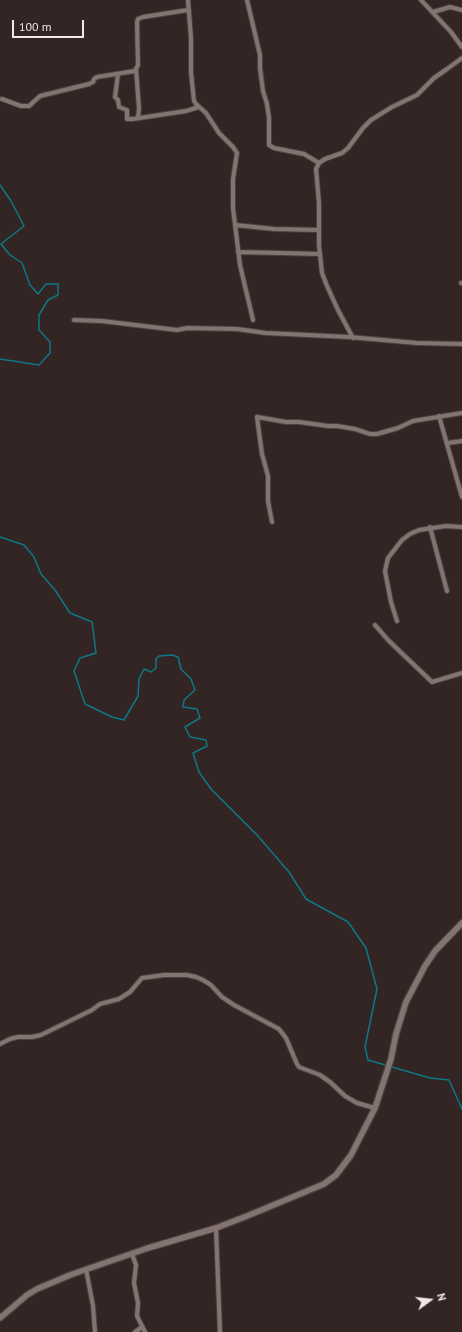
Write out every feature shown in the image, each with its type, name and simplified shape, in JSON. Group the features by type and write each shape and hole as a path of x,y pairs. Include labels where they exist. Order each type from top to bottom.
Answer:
{"street":[{"path":"188,0 194,101 206,113 220,133 236,150 233,187 235,225 238,252 253,320"},
{"path":"247,0 260,55 262,87 269,118 269,145 274,148 304,154 318,163"},
{"path":"421,0 462,47"},
{"path":"433,12 450,7 462,10"},
{"path":"138,118 139,108 136,69 138,65 138,19 188,10"},
{"path":"353,338 322,273 316,169 318,163 345,151 362,128 371,120 392,107 417,95 434,78 462,58"},
{"path":"2,99 21,106 29,106 36,99 45,94 89,84 93,82 97,76 118,74 136,69"},
{"path":"118,74 115,97 118,100 118,106 127,110 127,119 186,111 199,107"},
{"path":"235,225 274,229 319,230"},
{"path":"238,252 320,254"},
{"path":"74,320 102,321 176,330 187,328 237,329 266,334 462,344"},
{"path":"272,522 268,501 268,476 262,454 257,417 286,422 346,427 370,434 377,434 398,428 413,421 462,413"},
{"path":"439,416 448,443 462,497"},
{"path":"448,443 462,441"},
{"path":"397,621 384,571 388,558 402,540 419,530 446,526 462,527"},
{"path":"430,528 446,591"},
{"path":"375,625 389,641 432,682 462,673"},
{"path":"0,1318 27,1295 38,1289 86,1269 216,1228 324,1184 336,1175 346,1162 375,1108 387,1074 396,1034 406,1002 425,966 435,951 462,923"},
{"path":"0,1044 18,1037 32,1037 41,1035 92,1010 100,1004 119,999 130,992 142,978 164,975 187,975 203,980 211,985 222,997 234,1005 279,1029 286,1038 299,1067 330,1082 345,1096 357,1103 375,1108"},
{"path":"216,1228 220,1332"},
{"path":"132,1254 136,1265 134,1288 138,1303 137,1316 145,1332"},
{"path":"86,1269 93,1306 95,1332"},
{"path":"135,1332 142,1328"}],"waterway":[{"path":"0,185 11,201 24,226 1,244 10,255 22,263 30,285 38,294 46,284 58,284 58,295 48,300 39,315 39,330 50,342 50,353 39,365 0,359"},
{"path":"0,537 24,545 34,557 41,574 55,590 70,613 92,622 96,653 80,658 74,671 85,704 112,717 124,720 138,696 139,679 144,669 151,672 156,668 156,659 159,656 172,655 178,657 181,669 191,679 195,690 184,700 183,707 197,709 200,718 185,727 190,737 206,740 207,746 193,753 199,772 211,789 257,835 289,872 306,899 348,922 366,948 377,989 365,1047 368,1060 430,1078 449,1080 462,1109"}]}
